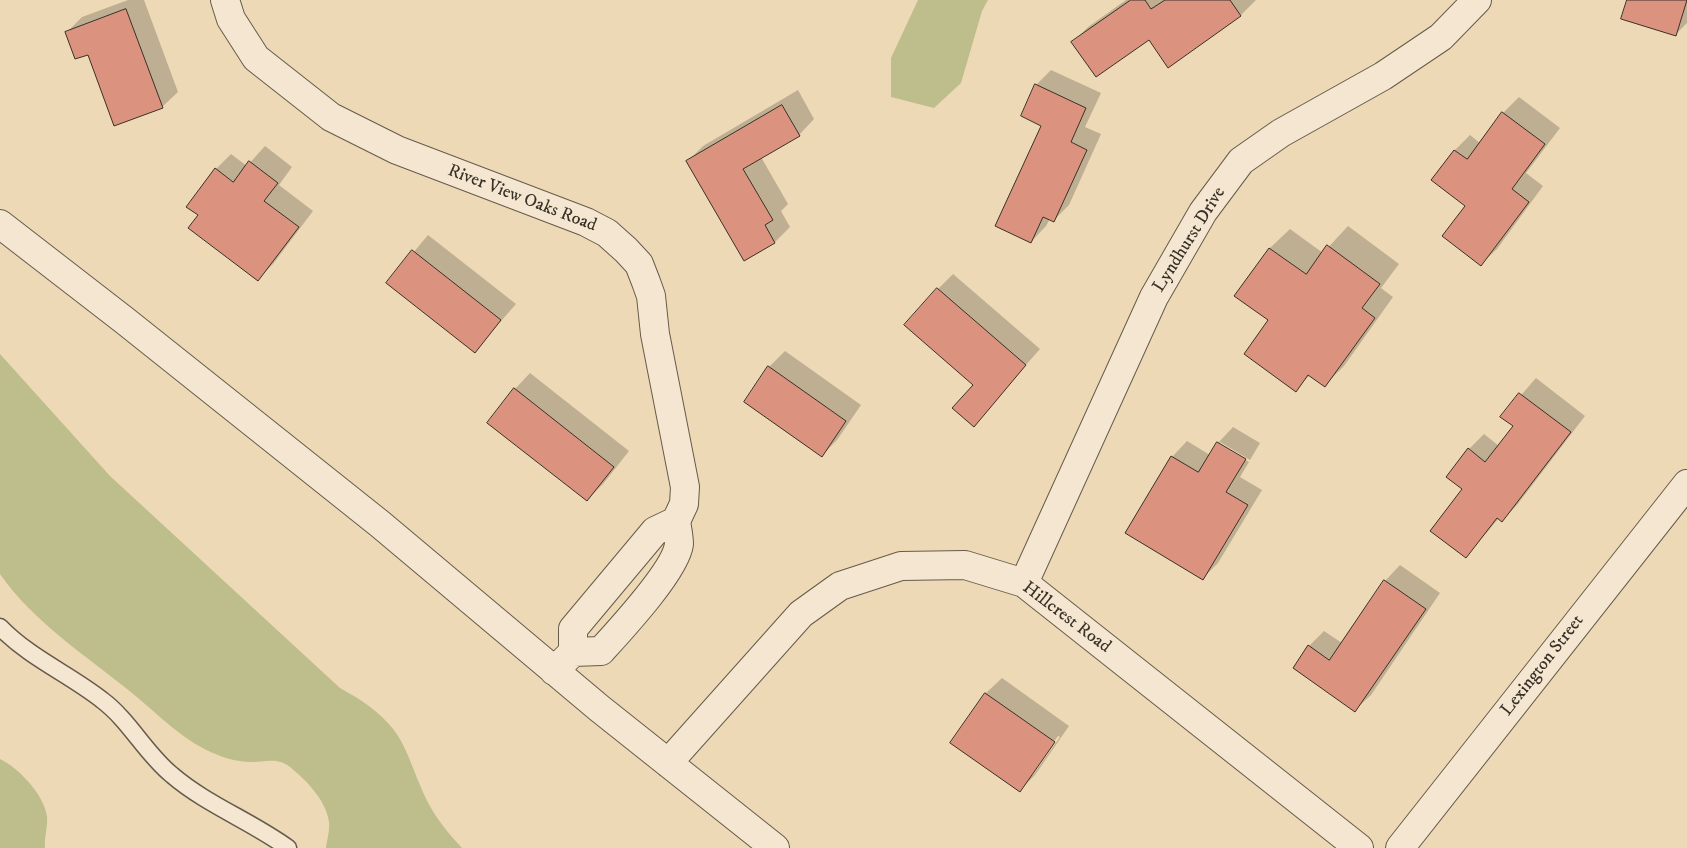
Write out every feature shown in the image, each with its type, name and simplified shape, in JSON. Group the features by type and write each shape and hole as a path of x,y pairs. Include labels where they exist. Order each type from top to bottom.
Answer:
{"street":[{"name":"River View Oaks Road","path":"225,0 231,19 256,58 331,117 397,150 586,222 607,232 639,264 651,296 655,334 685,487 684,504 676,521"},
{"name":"Lyndhurst Drive","path":"1024,583 1154,297 1203,212 1241,161 1281,133 1383,76 1441,37 1477,0"},
{"path":"0,224 124,320 372,518 554,671 775,848"},
{"name":"Lexington Street","path":"1400,848 1687,484"},
{"path":"554,671 573,652 601,651 636,611 664,575 679,545 676,521 655,531 573,630 573,652"},
{"name":"Hillcrest Road","path":"668,763 801,614 840,586 901,566 965,565 1024,583 1359,848"}],"lane":[{"path":"0,627 29,653 71,678 108,705 127,723 158,764 183,784 257,826 288,848"}],"green space":[{"path":"918,0 988,0 982,11 961,83 934,108 891,97 891,58"},
{"path":"0,354 110,476 340,688 369,706 388,723 402,743 432,810 462,848 326,848 329,822 324,806 309,784 290,767 276,761 247,762 229,759 194,743 62,638 28,608 0,574"},
{"path":"0,759 22,775 41,799 47,816 45,848 0,848"}],"building":[{"path":"1131,0 1145,0 1151,9 1165,0 1230,0 1241,16 1168,68 1149,40 1096,77 1071,42"},
{"path":"1627,0 1687,0 1676,36 1621,19"},
{"path":"126,9 163,108 114,126 88,55 75,59 65,32"},
{"path":"1035,84 1086,108 1071,142 1087,150 1054,222 1043,217 1031,243 995,226 1041,126 1021,116"},
{"path":"782,105 800,136 743,169 773,220 765,225 775,243 744,261 686,161"},
{"path":"1502,112 1545,144 1512,189 1529,202 1481,266 1442,236 1465,206 1431,180 1454,150 1467,159"},
{"path":"249,161 278,183 264,201 299,227 258,281 188,228 198,215 186,207 215,168 233,182"},
{"path":"1327,245 1380,284 1362,308 1375,318 1325,387 1308,375 1296,392 1244,354 1268,320 1234,296 1269,248 1306,274"},
{"path":"412,250 501,320 475,353 386,283"},
{"path":"937,288 1026,365 974,427 952,408 973,385 904,325"},
{"path":"768,366 846,421 822,457 744,402"},
{"path":"514,388 614,467 587,501 487,423"},
{"path":"1519,393 1571,432 1502,522 1497,518 1466,558 1430,531 1462,489 1446,477 1468,448 1485,462 1513,426 1500,417"},
{"path":"1217,442 1246,459 1226,492 1248,505 1203,580 1125,533 1171,456 1198,472"},
{"path":"1384,580 1426,609 1355,712 1293,668 1308,645 1329,660"},
{"path":"985,693 1055,742 1020,792 950,743"}]}
